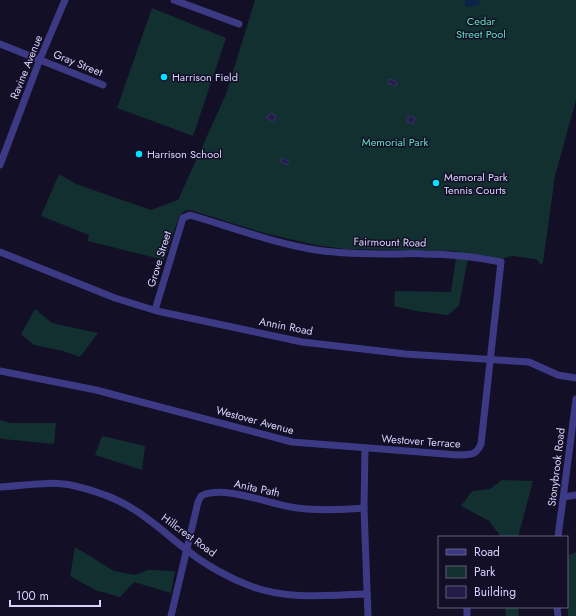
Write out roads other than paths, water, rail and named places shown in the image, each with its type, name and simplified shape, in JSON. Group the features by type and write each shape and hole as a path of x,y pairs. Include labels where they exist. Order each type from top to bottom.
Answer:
{"street":[{"name":"Ravine Avenue","path":"0,165 40,59 65,0"},
{"path":"174,0 239,24"},
{"name":"Gray Street","path":"0,44 103,85"},
{"name":"Fairmount Road","path":"186,216 190,215 263,237 316,250 348,253 456,255 501,262 491,359"},
{"name":"Grove Street","path":"155,310 183,218 186,216"},
{"name":"Annin Road","path":"0,252 116,298 155,310 302,342 406,354 529,362 558,375 576,378"},
{"name":"Westover Terrace","path":"365,448 472,455 478,450 482,437 491,359"},
{"name":"Westover Avenue","path":"0,371 96,390 292,442 365,448"},
{"name":"Stonybrook Road","path":"558,536 576,399"},
{"path":"365,448 364,508 368,616"},
{"name":"Hillcrest Road","path":"0,487 57,484 75,486 105,495 128,505 149,519 186,550 224,573 253,587 280,594 302,596 367,594"},
{"name":"Anita Path","path":"186,550 198,502 201,496 210,492 240,495 295,508 330,511 364,508"},
{"path":"564,497 576,495"},
{"path":"171,616 186,550"}],"water":[{"path":"465,0 477,0 479,1 480,5 466,7"}],"place":[{"name":"Harrison Field","path":"164,77"},
{"name":"Harrison School","path":"139,154"},
{"name":"Memoral Park Tennis Courts","path":"436,183"}],"park label":[{"name":"Cedar Street Pool","path":"481,27"},
{"name":"Memorial Park","path":"395,142"}]}
